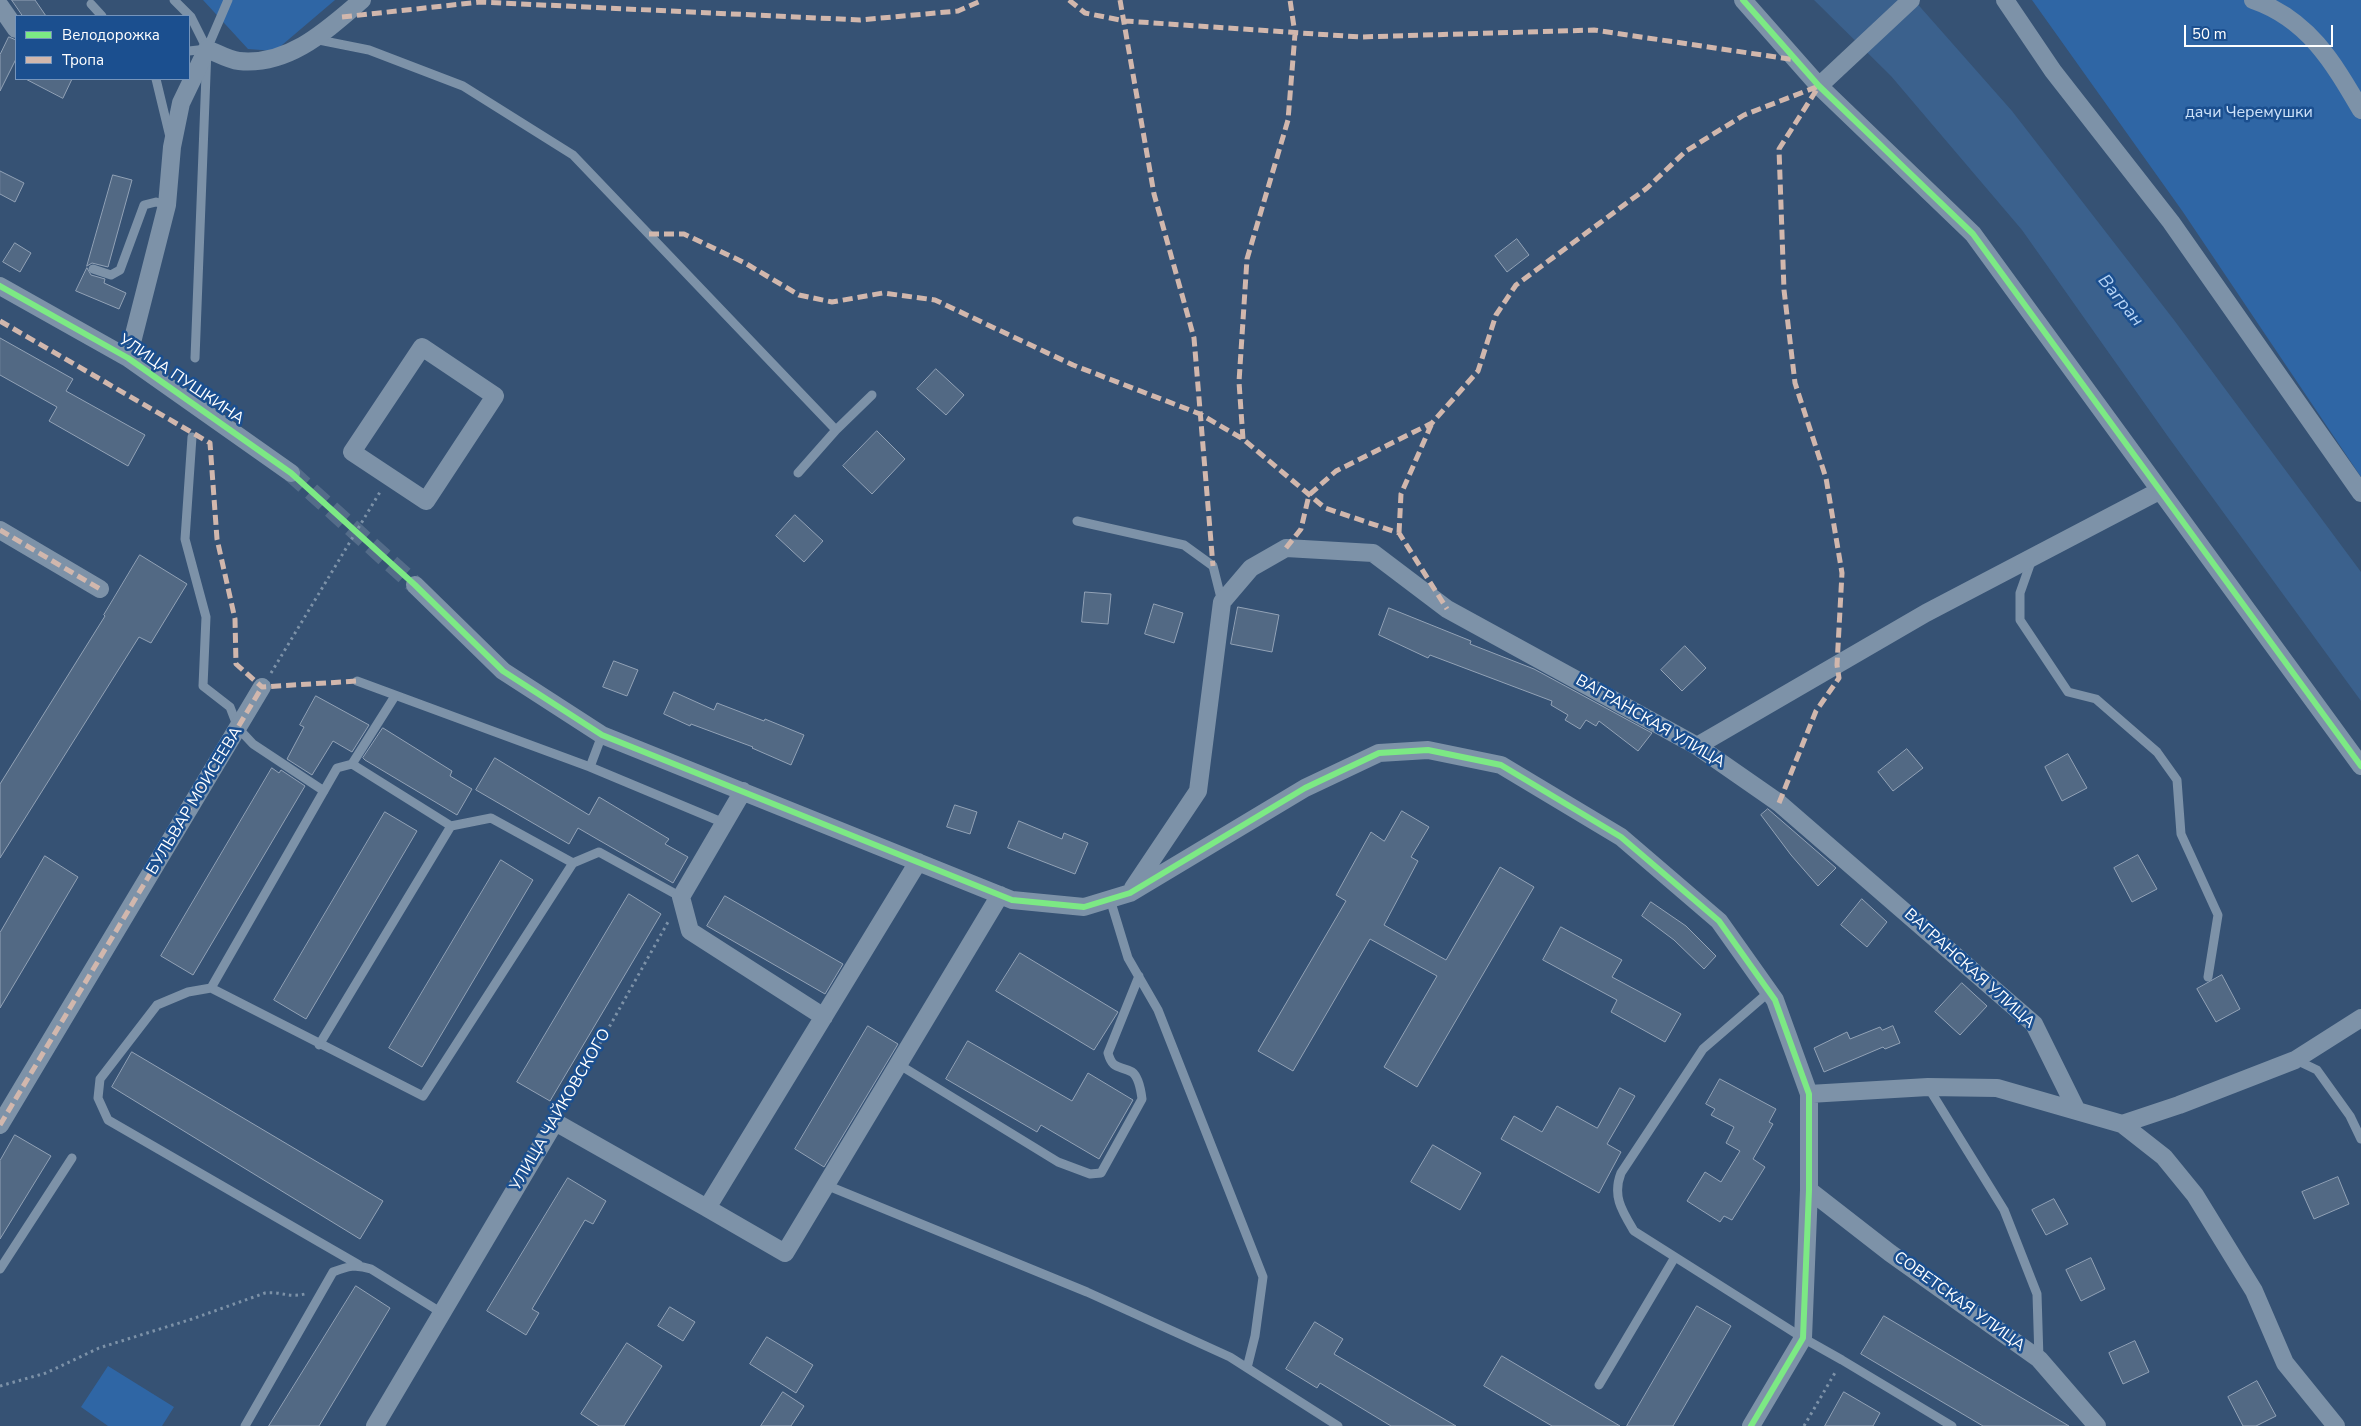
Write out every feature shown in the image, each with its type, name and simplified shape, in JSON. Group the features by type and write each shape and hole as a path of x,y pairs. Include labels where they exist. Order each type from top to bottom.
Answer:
{"street":[{"path":"128,358 167,205 172,147 181,103 207,49 238,62 262,61 290,54 314,39 362,0"},
{"path":"1743,0 1819,86 1973,234 2361,766"},
{"path":"1819,86 1911,0"},
{"path":"2005,0 2053,71 2171,222 2361,493"},
{"path":"2253,0 2270,6 2313,37 2340,73 2361,110"},
{"path":"0,6 15,28"},
{"name":"УЛИЦА ПУШКИНА","path":"0,286 128,358 290,472"},
{"path":"422,347 495,396 426,501 389,476 352,452 422,347"},
{"path":"1697,746 1926,613 2159,491"},
{"path":"0,530 100,589"},
{"name":"ВАГРАНСКАЯ УЛИЦА","path":"1222,602 1251,568 1286,548 1373,553 1447,609 1697,746 1779,802 2034,1024 2077,1111"},
{"path":"415,585 503,671 602,735 1012,900 1084,907 1130,893 1305,788 1380,754 1428,750 1501,765 1621,837 1719,921 1775,1000 1809,1094 1809,1190 1803,1338 1751,1426"},
{"path":"1130,893 1198,791 1222,602"},
{"name":"БУЛЬВАР МОИСЕЕВА","path":"0,1124 262,687"},
{"path":"743,791 682,897 690,931 824,1017"},
{"path":"707,1208 918,862"},
{"path":"556,1122 785,1253 1000,895"},
{"path":"2122,1124 2179,1105 2295,1060 2361,1018"},
{"path":"1809,1094 1928,1087 1997,1088 2122,1124 2164,1157 2195,1195 2254,1291 2285,1363 2336,1426"},
{"name":"УЛИЦА ЧАЙКОВСКОГО","path":"375,1426 556,1122"},
{"name":"СОВЕТСКАЯ УЛИЦА","path":"1809,1190 1890,1253 2039,1359 2097,1426"}],"lane":[{"path":"174,0 189,15"},
{"path":"195,358 207,49 228,0"},
{"path":"91,4 101,15"},
{"path":"190,16 207,49"},
{"path":"314,39 369,50 463,86 573,155 836,430"},
{"path":"190,51 207,49"},
{"path":"156,80 172,147"},
{"path":"93,269 111,275 120,270 144,205 156,202 167,205"},
{"path":"798,473 836,430 872,395"},
{"path":"192,437 184,539 206,617 203,686 230,707 238,728 253,744 324,791"},
{"path":"1077,521 1184,545 1213,566 1222,602"},
{"path":"2033,557 2020,593 2020,620 2068,692 2096,699 2157,752 2176,780 2181,834 2218,915 2208,977"},
{"path":"357,681 590,767 724,823"},
{"path":"211,988 337,768 352,764 395,696"},
{"path":"590,767 602,735"},
{"path":"352,764 451,826 491,818 573,863"},
{"path":"319,1046 451,826"},
{"path":"442,1313 384,1276 359,1265 108,1120 98,1098 100,1079 157,1005 188,992 211,988 319,1046 422,1096 573,863 599,852 682,897"},
{"path":"1110,899 1128,958 1158,1010 1264,1278 1255,1336 1247,1368"},
{"path":"898,1064 1058,1162 1090,1174 1100,1173 1142,1099 1138,1081 1133,1073 1117,1068 1110,1061 1108,1053 1139,976"},
{"path":"1769,992 1703,1049 1620,1173 1615,1187 1624,1214 1634,1231 1803,1338 1952,1426"},
{"path":"2295,1060 2316,1070 2350,1116 2361,1139"},
{"path":"1928,1087 2004,1210 2038,1294 2039,1359"},
{"path":"0,1270 72,1158"},
{"path":"826,1185 1087,1292 1230,1357 1338,1426"},
{"path":"1599,1385 1675,1257"},
{"path":"245,1426 334,1272 348,1266 359,1265"}],"path":[{"path":"262,687 389,476"},
{"path":"0,1386 46,1373 99,1348 192,1319 265,1293 274,1292 291,1296 324,1288"},
{"path":"1804,1426 1842,1360"}],"green space":[{"path":"203,0 335,0 275,51 248,49"},
{"name":"дачи Черемушки","path":"2032,0 2361,0 2361,477 2183,212"},
{"path":"108,1366 174,1407 162,1426 108,1426 81,1407"}],"water":[{"name":"Вагран","path":"1814,0 1914,0 2012,111 2174,320 2361,572 2361,701 2169,438 2022,230 1891,76"}],"building":[{"path":"12,0 35,0 45,15 22,15"},
{"path":"9,37 15,40 15,61 0,91 0,55"},
{"path":"28,80 72,80 63,98"},
{"path":"0,171 24,183 15,202 0,194"},
{"path":"113,175 132,180 108,267 92,263 87,266"},
{"path":"1517,239 1529,255 1507,272 1495,256"},
{"path":"15,243 31,253 20,272 3,262"},
{"path":"87,268 91,275 105,279 104,283 126,293 119,309 76,291"},
{"path":"0,338 73,379 66,391 145,435 128,466 49,421 57,407 0,375"},
{"path":"936,369 964,395 946,415 917,389"},
{"path":"877,431 905,459 872,494 843,466"},
{"path":"795,515 823,541 804,562 776,536"},
{"path":"140,555 187,584 151,643 139,637 0,858 0,784 105,616"},
{"path":"1085,592 1111,594 1108,624 1082,622"},
{"path":"1154,604 1183,613 1174,643 1145,634"},
{"path":"1238,607 1279,615 1272,652 1231,644"},
{"path":"1389,608 1471,641 1470,644 1534,669 1652,733 1638,751 1599,721 1596,726 1586,720 1580,729 1565,720 1568,715 1551,705 1552,701 1430,655 1428,658 1379,635"},
{"path":"1685,646 1706,668 1682,691 1661,670"},
{"path":"614,661 638,670 627,696 603,687"},
{"path":"674,692 714,710 717,703 764,721 765,719 804,735 791,765 753,747 691,724 690,726 664,714"},
{"path":"316,696 369,725 352,752 333,741 312,775 287,759 304,727 300,725"},
{"path":"383,728 452,771 450,776 472,789 457,815 363,758"},
{"path":"1907,749 1923,768 1893,791 1878,772"},
{"path":"2068,754 2087,788 2062,801 2045,767"},
{"path":"495,758 589,815 599,797 669,839 665,844 688,857 673,883 578,828 569,844 476,790"},
{"path":"272,768 279,773 281,770 305,786 193,975 161,956"},
{"path":"955,805 977,812 970,834 947,827"},
{"path":"1768,809 1836,868 1818,886 1791,855 1761,815"},
{"path":"1402,811 1429,827 1411,857 1418,861 1384,925 1446,960 1500,867 1534,887 1417,1087 1384,1067 1437,976 1370,939 1293,1071 1258,1051 1346,901 1336,895 1371,832 1384,841"},
{"path":"385,812 417,831 306,1019 274,1000"},
{"path":"1019,821 1062,839 1064,833 1088,843 1075,874 1008,848"},
{"path":"2138,855 2157,889 2132,902 2114,868"},
{"path":"45,856 78,877 0,1008 0,933"},
{"path":"501,860 533,880 422,1067 389,1048"},
{"path":"629,894 661,914 550,1101 517,1082"},
{"path":"725,896 843,964 825,994 707,926"},
{"path":"1862,899 1887,922 1867,947 1841,925"},
{"path":"1651,902 1686,926 1716,956 1704,969 1674,940 1642,916"},
{"path":"1561,927 1622,960 1612,977 1681,1014 1665,1042 1611,1012 1617,1000 1543,960"},
{"path":"1020,953 1118,1012 1094,1050 996,991"},
{"path":"2222,975 2240,1009 2216,1022 2197,989"},
{"path":"1962,983 1987,1006 1960,1035 1935,1012"},
{"path":"868,1026 898,1044 824,1167 795,1149"},
{"path":"1893,1026 1900,1043 1885,1049 1883,1047 1824,1072 1814,1048 1847,1032 1850,1039 1880,1027 1882,1030"},
{"path":"968,1041 1072,1101 1088,1073 1133,1100 1099,1159 1041,1125 1037,1132 946,1079"},
{"path":"132,1052 383,1201 360,1239 112,1087"},
{"path":"1720,1079 1776,1109 1769,1122 1773,1124 1753,1159 1765,1167 1732,1220 1724,1216 1720,1222 1687,1201 1705,1172 1721,1182 1740,1151 1726,1143 1734,1127 1711,1115 1715,1109 1706,1104"},
{"path":"1620,1088 1635,1096 1607,1144 1621,1152 1599,1193 1501,1139 1514,1116 1542,1132 1557,1106 1597,1128"},
{"path":"15,1135 51,1156 0,1239 0,1161"},
{"path":"1433,1145 1481,1173 1460,1210 1411,1182"},
{"path":"2338,1177 2349,1204 2314,1219 2302,1192"},
{"path":"568,1178 606,1201 593,1224 585,1220 532,1309 539,1313 526,1335 487,1311"},
{"path":"2054,1199 2068,1224 2046,1235 2032,1210"},
{"path":"2091,1258 2105,1289 2081,1301 2066,1270"},
{"path":"356,1286 390,1308 319,1426 269,1426"},
{"path":"1697,1306 1731,1326 1673,1426 1627,1426"},
{"path":"670,1307 695,1322 683,1341 658,1326"},
{"path":"1884,1316 2069,1426 1983,1426 1861,1354"},
{"path":"1315,1322 1343,1339 1334,1354 1456,1426 1391,1426 1320,1383 1317,1388 1286,1369"},
{"path":"767,1337 813,1365 796,1393 750,1364"},
{"path":"2135,1341 2149,1372 2123,1384 2109,1353"},
{"path":"627,1343 662,1366 624,1426 599,1426 581,1414"},
{"path":"1502,1356 1620,1426 1552,1426 1484,1386"},
{"path":"2257,1381 2276,1416 2256,1426 2243,1426 2228,1397"},
{"path":"783,1392 804,1406 791,1426 761,1426"},
{"path":"1844,1392 1880,1413 1873,1426 1825,1426"}],"tunnel":[{"path":"291,473 415,585"}],"marked path":[{"path":"342,17 480,2 860,20 958,11 983,0"},
{"path":"1069,0 1085,13 1125,21 1360,37 1594,30 1796,60"},
{"path":"1120,0 1154,194 1194,338 1213,566"},
{"path":"1243,439 1239,382 1247,259 1288,120 1295,34 1290,0"},
{"path":"1286,548 1301,529 1309,495 1336,471 1432,423 1478,371 1496,315 1516,285 1647,188 1686,151 1744,115 1819,86"},
{"path":"1779,803 1816,711 1839,678 1837,665 1842,573 1826,478 1795,383 1784,290 1779,149 1819,86"},
{"path":"649,234 684,234 745,263 799,295 832,302 883,293 935,300 1073,365 1200,414 1243,439 1325,508 1399,533 1447,609"},
{"path":"0,321 210,443 217,539 235,619 236,664 262,687 357,681"},
{"path":"1399,533 1401,494 1432,423"},
{"path":"0,530 100,589"},
{"path":"0,1125 262,687"}],"cycle path":[{"path":"1743,0 1819,86 1973,234 2361,766"},
{"path":"0,286 128,358 291,473 415,585 503,671 602,735 1012,900 1084,907 1130,893 1305,788 1379,753 1428,750 1501,765 1621,837 1719,921 1775,1000 1809,1094 1809,1190 1803,1338 1751,1426"}]}
